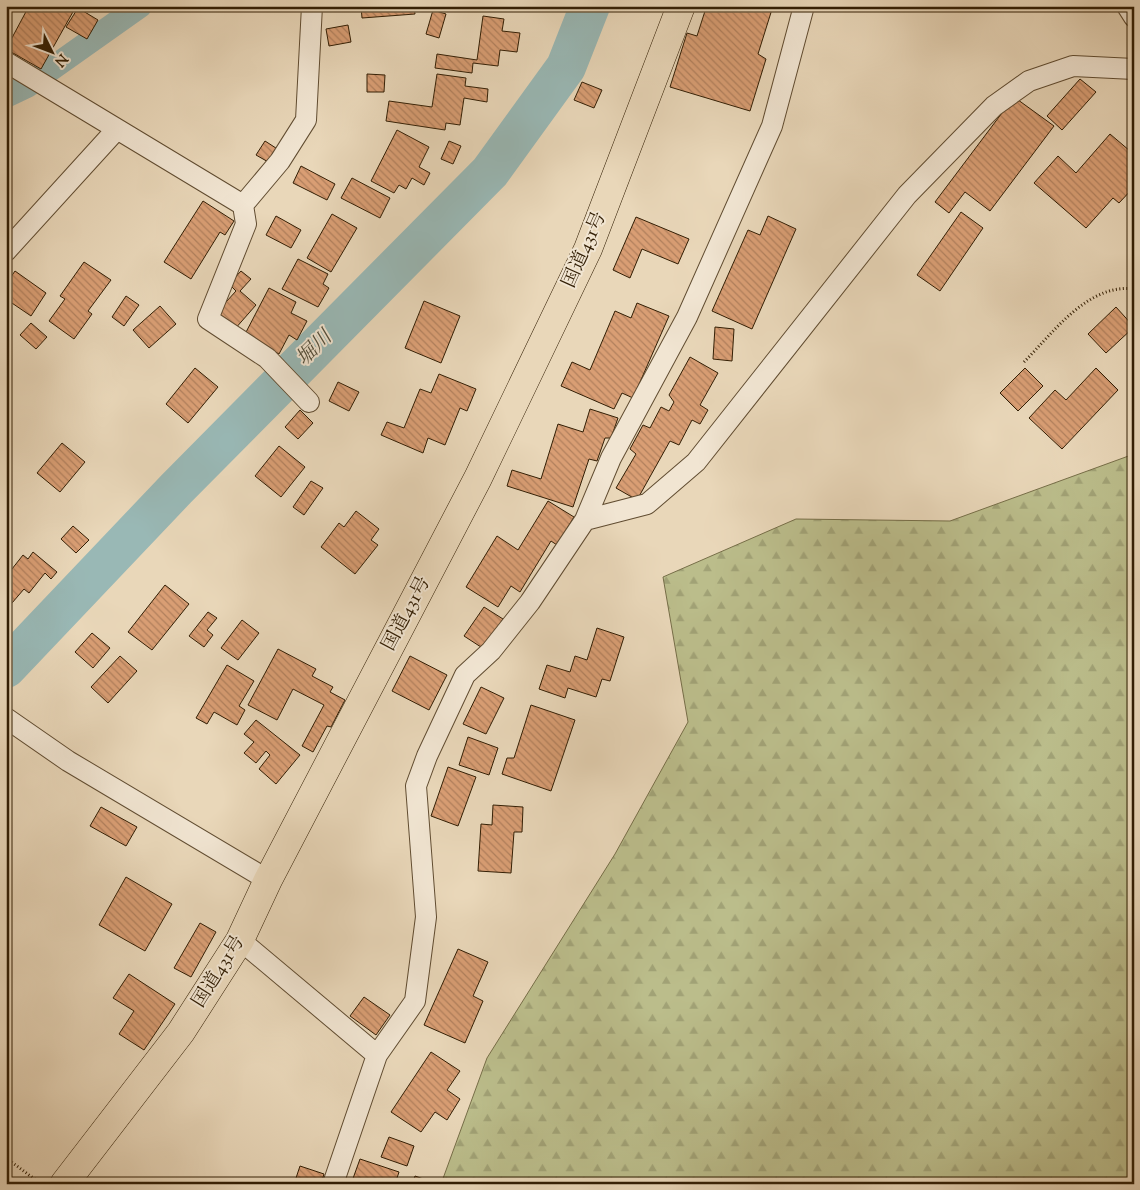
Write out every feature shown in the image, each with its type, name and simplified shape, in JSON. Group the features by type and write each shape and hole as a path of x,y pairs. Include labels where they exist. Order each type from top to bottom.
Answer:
{"highway":[{"name":"国道431号","path":"64,1184 181,1032 240,940 268,880 478,478 588,248 681,6"}],"street":[{"path":"309,402 266,358 208,319 246,224 243,205 280,161 306,120 312,6"},
{"path":"333,1184 377,1054 415,1001 426,917 416,786 427,756 465,675 497,644 530,602 585,520 611,458 687,317 772,126 804,6"},
{"path":"1127,6 1134,17"},
{"path":"6,62 243,205"},
{"path":"585,520 647,504 696,462 907,195 994,106 1029,81 1073,66 1134,69"},
{"path":"6,251 117,129"},
{"path":"6,718 68,761 268,880"},
{"path":"240,940 377,1054"}],"path":[{"path":"1024,362 1085,301 1119,287 1134,289"},
{"path":"6,1158 40,1184"}],"green space":[{"path":"1134,454 1134,1184 441,1184 487,1058 615,854 688,722 663,577 796,519 950,521"}],"building":[{"path":"29,6 67,6 74,10 41,69 6,49"},
{"path":"361,6 414,6 415,14 362,18"},
{"path":"697,6 773,6 758,54 766,59 750,111 670,87 687,33 697,36 705,11"},
{"path":"78,8 98,20 87,39 66,27"},
{"path":"433,10 446,14 439,38 426,34"},
{"path":"483,16 504,19 502,31 520,33 517,52 500,50 498,66 473,63 472,73 435,68 437,54 477,60"},
{"path":"348,25 351,42 329,46 326,29"},
{"path":"367,74 385,75 384,92 367,92"},
{"path":"437,74 466,78 465,86 488,89 487,102 464,98 460,125 446,123 445,130 386,121 389,101 432,107"},
{"path":"1080,79 1096,92 1062,130 1047,116"},
{"path":"582,82 602,90 594,108 574,100"},
{"path":"1014,97 1054,126 990,211 965,192 949,213 935,202"},
{"path":"397,130 429,147 419,167 430,173 424,185 412,178 406,189 399,185 394,193 371,181"},
{"path":"1110,134 1130,151 1134,146 1134,187 1119,203 1113,198 1086,228 1034,183 1058,156 1076,173"},
{"path":"265,141 279,150 270,163 256,155"},
{"path":"449,141 461,146 453,164 441,159"},
{"path":"301,166 335,184 327,200 293,183"},
{"path":"352,178 390,198 380,218 341,198"},
{"path":"203,201 234,221 225,235 220,232 191,279 164,262"},
{"path":"961,212 983,228 940,291 917,275"},
{"path":"332,214 357,228 331,272 307,258"},
{"path":"276,216 301,230 291,248 266,235"},
{"path":"768,216 796,229 752,329 712,311 748,230 760,235"},
{"path":"636,217 689,239 678,264 642,249 630,278 613,270"},
{"path":"298,259 328,274 323,284 329,288 318,307 282,289"},
{"path":"84,262 111,280 88,311 92,314 74,339 49,321 65,299 60,296"},
{"path":"15,271 46,293 31,316 6,299 6,284"},
{"path":"241,271 251,279 240,291 256,305 234,330 216,313 236,291 229,284"},
{"path":"269,288 296,302 291,313 307,321 297,340 289,335 279,354 244,336"},
{"path":"126,296 139,305 124,326 112,317"},
{"path":"424,301 460,316 441,363 405,348"},
{"path":"637,303 669,316 633,398 622,393 614,409 561,386 572,362 590,370 615,311 631,318"},
{"path":"160,306 176,324 149,348 133,330"},
{"path":"1116,307 1134,327 1106,353 1088,334"},
{"path":"31,323 47,337 36,349 20,335"},
{"path":"715,327 734,329 732,361 713,359"},
{"path":"690,357 718,373 700,405 708,410 700,424 692,420 679,445 670,441 637,500 616,488 636,454 630,449 643,425 650,428 661,407 669,411 674,402 669,395"},
{"path":"195,368 218,387 188,423 166,404"},
{"path":"1025,368 1043,386 1018,411 1000,393"},
{"path":"1096,368 1118,390 1062,449 1029,418 1055,390 1066,400"},
{"path":"439,374 476,389 467,411 460,408 445,445 428,438 423,453 381,435 387,422 404,428 420,389 431,393"},
{"path":"338,382 359,392 349,411 329,401"},
{"path":"590,409 618,418 611,438 605,438 597,461 589,459 573,507 507,486 512,470 541,479 558,424 583,432"},
{"path":"300,410 313,423 298,439 285,427"},
{"path":"62,443 85,462 60,492 37,473"},
{"path":"279,446 305,467 281,497 255,476"},
{"path":"311,481 323,488 304,515 293,507"},
{"path":"548,501 574,517 557,545 551,541 520,592 511,586 498,607 466,587 497,536 518,550"},
{"path":"356,511 379,529 371,540 378,545 355,574 321,547 339,523 344,527"},
{"path":"73,526 89,540 76,553 61,539"},
{"path":"33,552 57,572 51,579 45,573 29,593 24,589 6,610 6,573 8,574 23,555 28,559"},
{"path":"165,585 189,604 152,650 128,632"},
{"path":"484,607 503,619 484,649 464,636"},
{"path":"208,612 217,618 207,630 213,635 204,647 189,636"},
{"path":"242,620 259,633 238,660 221,648"},
{"path":"597,628 624,637 610,681 602,679 596,697 568,688 565,698 539,689 547,665 570,672 575,656 587,660"},
{"path":"92,633 110,648 93,668 75,652"},
{"path":"278,649 316,669 312,676 333,687 330,692 345,700 331,727 327,726 313,752 302,746 324,705 293,689 277,720 248,705"},
{"path":"120,656 137,671 108,703 91,687"},
{"path":"410,656 447,675 429,710 392,691"},
{"path":"227,665 254,681 239,706 245,710 237,725 214,712 207,724 196,718"},
{"path":"481,687 504,698 486,734 463,724"},
{"path":"531,705 575,720 551,791 502,774 507,758 514,758"},
{"path":"256,720 300,755 276,784 259,769 270,755 266,751 256,763 244,753 254,742 244,734"},
{"path":"468,737 498,748 489,775 459,765"},
{"path":"448,767 476,777 458,826 431,816"},
{"path":"493,805 523,807 522,832 514,832 511,873 478,871 481,824 492,825"},
{"path":"101,807 137,827 126,846 90,826"},
{"path":"126,877 172,904 145,951 99,925"},
{"path":"200,923 216,932 191,977 174,968"},
{"path":"458,949 488,962 473,996 483,1001 465,1043 424,1025"},
{"path":"129,974 175,1004 144,1050 119,1034 134,1011 113,998"},
{"path":"364,997 390,1015 376,1035 350,1016"},
{"path":"431,1052 460,1071 447,1090 460,1099 447,1120 435,1112 421,1132 391,1112"},
{"path":"389,1137 414,1146 407,1166 381,1157"},
{"path":"360,1159 399,1172 395,1184 351,1184"},
{"path":"300,1166 324,1174 321,1184 294,1184"},
{"path":"415,1176 429,1181 428,1184 412,1184"}],"waterway":[{"path":"6,96 27,86 140,6"},
{"name":"堀川","path":"6,668 176,489 490,172 566,67 590,6"}]}
